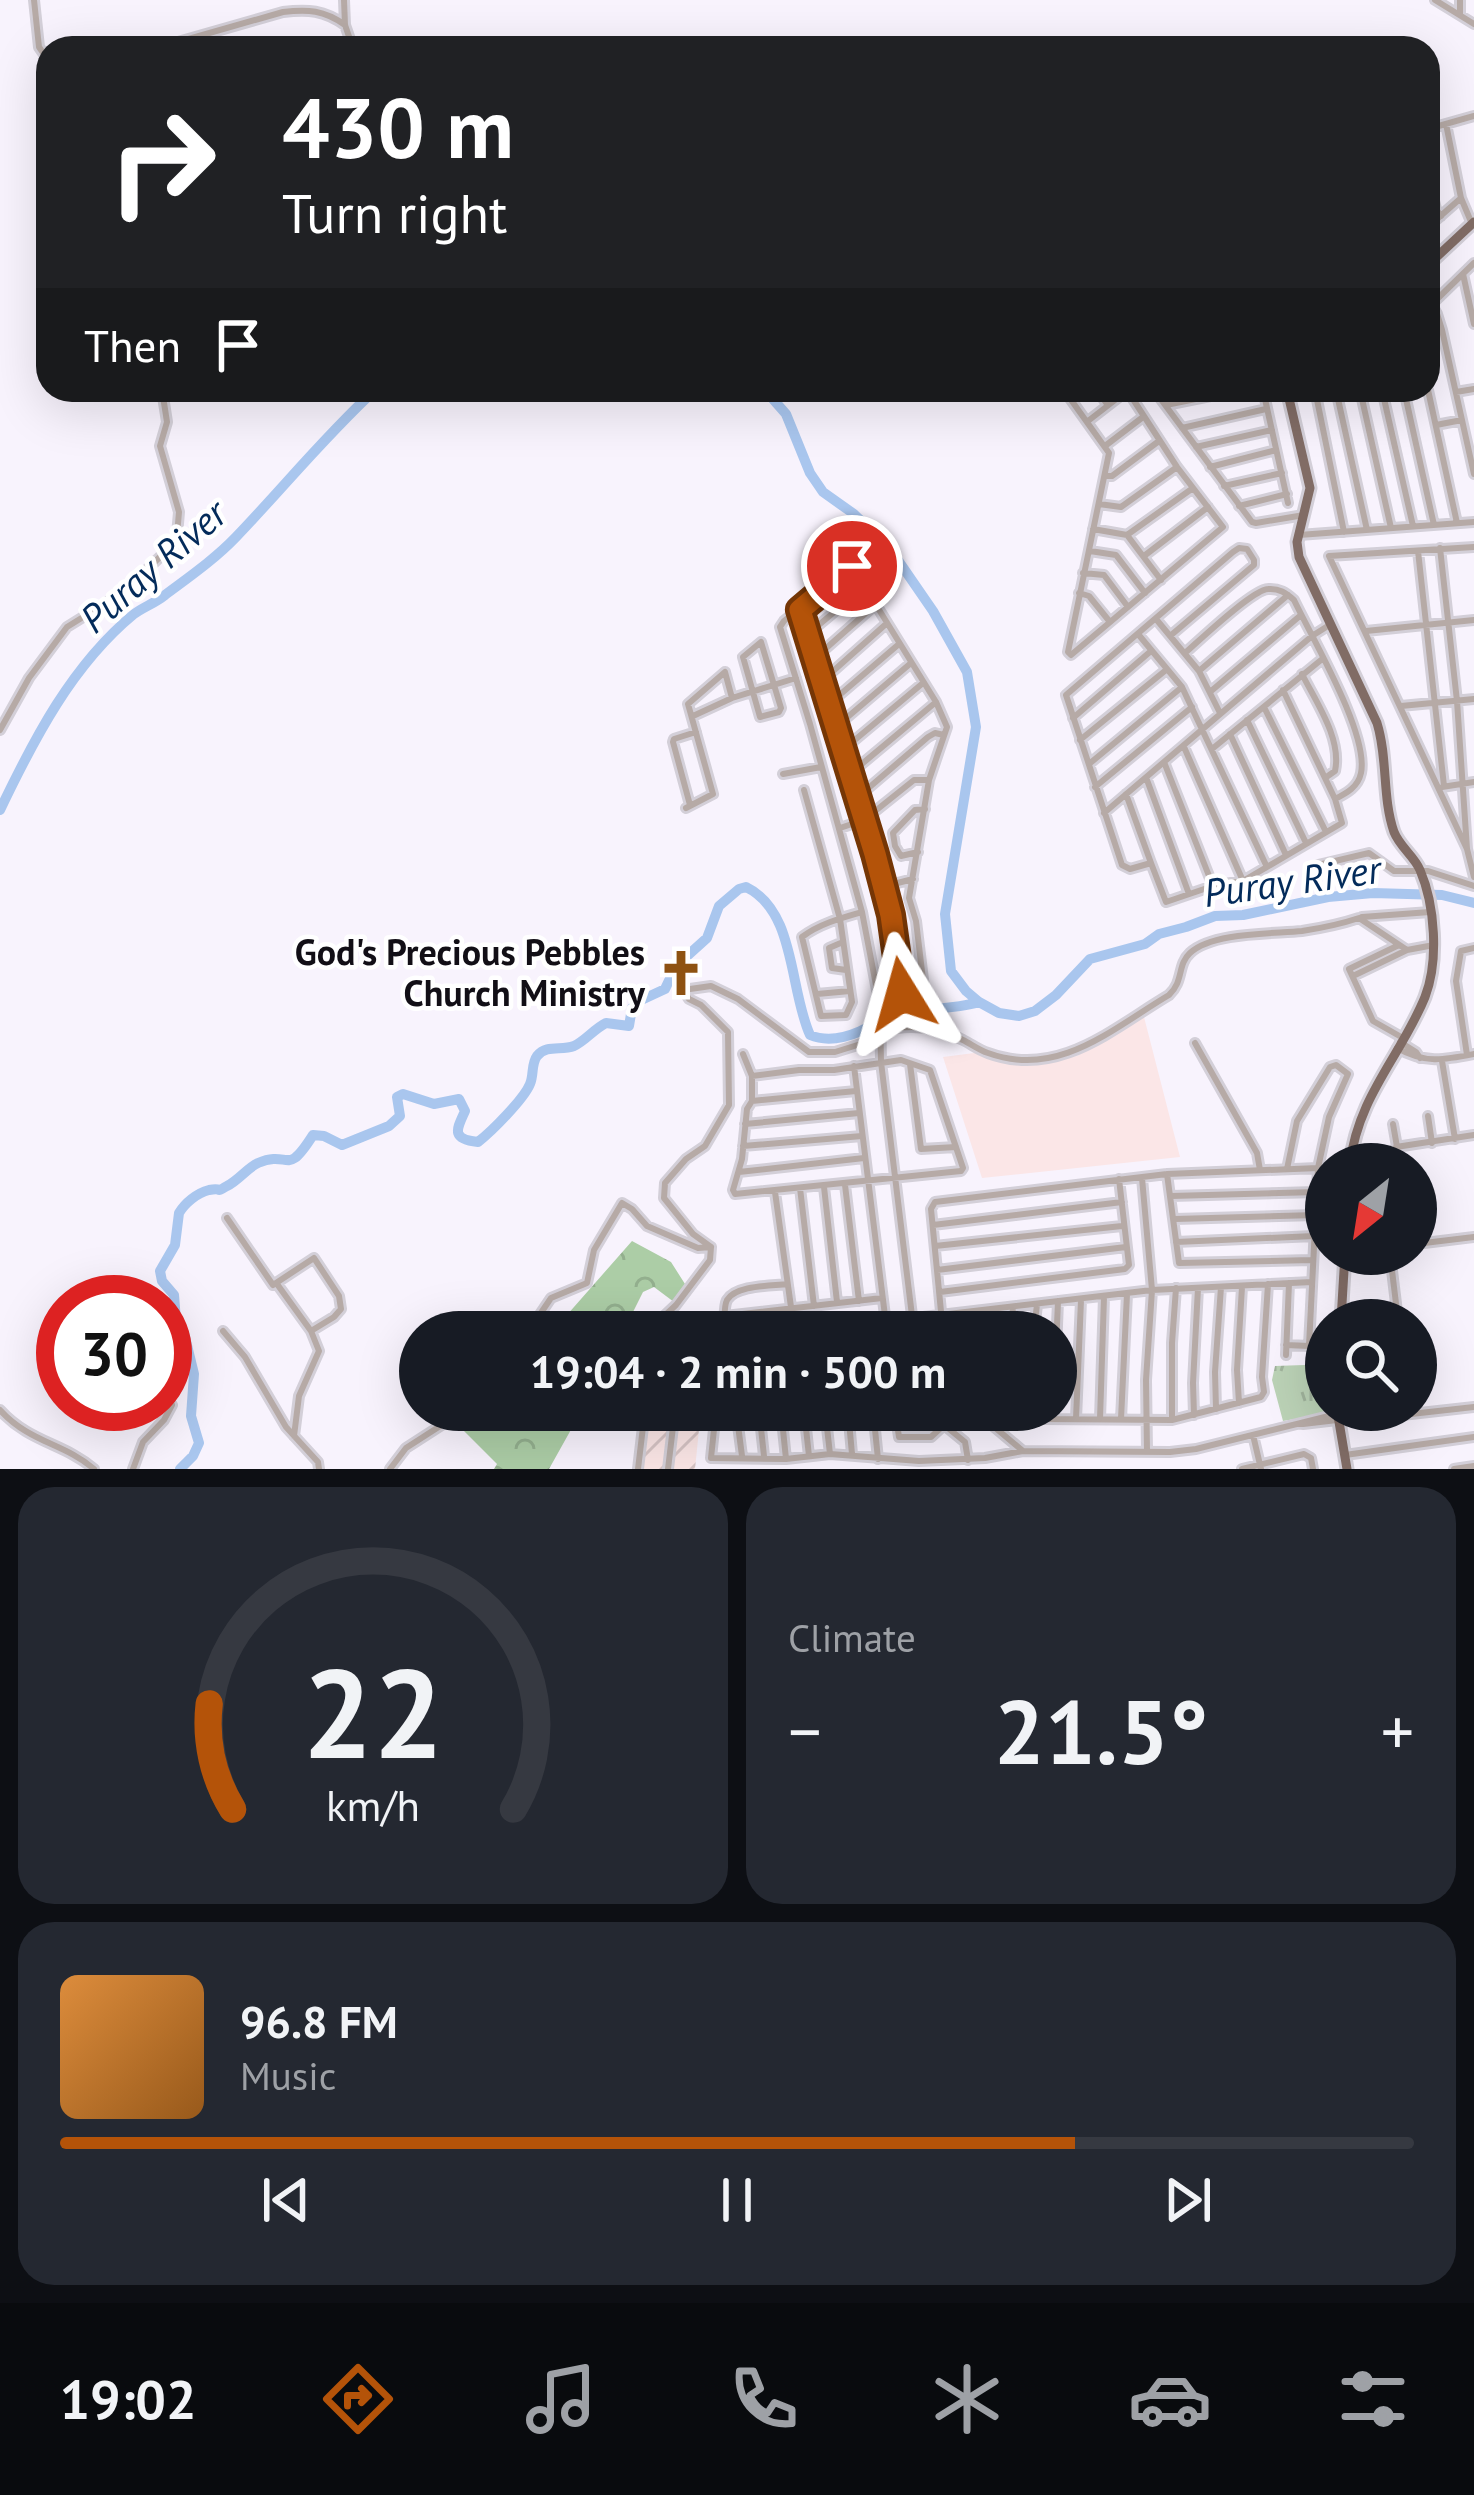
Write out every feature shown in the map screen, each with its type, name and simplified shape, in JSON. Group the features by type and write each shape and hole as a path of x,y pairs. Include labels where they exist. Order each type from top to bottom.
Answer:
{"main road":[{"path":"1440,254 1473,223"},
{"path":"1290,402 1309,482 1298,549 1304,571 1377,723 1393,829 1421,873 1434,945 1426,995 1366,1104 1354,1143"},
{"path":"1340,1431 1347,1469"}],"street":[{"path":"34,0 38,36"},
{"path":"1436,0 1474,24"},
{"path":"1460,0 1460,14"},
{"path":"323,12 344,2 349,36"},
{"path":"199,36 283,12 323,12 345,25"},
{"path":"1440,126 1474,116"},
{"path":"1446,124 1461,198 1473,223"},
{"path":"1441,216 1461,198"},
{"path":"1440,293 1474,263"},
{"path":"1463,274 1474,324"},
{"path":"1440,325 1474,474"},
{"path":"1456,392 1474,389"},
{"path":"0,730 29,678 68,626 125,591 176,535 179,512 160,446 166,422 164,402"},
{"path":"1073,402 1109,453 1070,655 1222,529 1223,524 1177,467 1134,402"},
{"path":"1087,422 1110,402"},
{"path":"1164,402 1256,524 1304,515"},
{"path":"1166,405 1181,402"},
{"path":"1238,506 1288,499 1266,402"},
{"path":"1317,402 1344,532"},
{"path":"1339,402 1367,530"},
{"path":"1363,402 1391,528"},
{"path":"1385,402 1413,526"},
{"path":"1407,402 1433,525"},
{"path":"1430,402 1457,523"},
{"path":"1182,428 1267,409"},
{"path":"1105,446 1143,417"},
{"path":"1435,425 1462,420"},
{"path":"1196,447 1272,430"},
{"path":"1105,476 1112,476 1159,441"},
{"path":"1210,467 1276,450"},
{"path":"1099,504 1121,507 1177,467"},
{"path":"1224,486 1282,473"},
{"path":"1127,535 1194,488"},
{"path":"1144,556 1208,507"},
{"path":"1299,535 1474,522"},
{"path":"1093,529 1127,535 1161,580"},
{"path":"1470,853 1329,556 1474,547"},
{"path":"1150,863 1130,869 1122,866 1066,695 1239,548 1251,553 1254,565 1170,636"},
{"path":"1440,548 1474,877"},
{"path":"1418,550 1442,787"},
{"path":"1089,551 1116,555 1145,592"},
{"path":"800,610 875,854 891,915 899,990 906,995 918,994 923,988 909,898 928,780 947,727 852,566 800,610 780,627 862,912 880,1006 881,1062 911,1311"},
{"path":"1083,573 1106,576 1128,607"},
{"path":"808,634 864,587"},
{"path":"1184,653 1258,591 1274,588 1289,595 1345,701 1361,750 1357,783 1336,799"},
{"path":"1079,593 1089,596 1110,622"},
{"path":"1199,671 1289,595"},
{"path":"815,658 875,605"},
{"path":"1210,692 1301,615"},
{"path":"1156,619 1199,671 1220,712"},
{"path":"1366,631 1474,620"},
{"path":"822,681 886,623"},
{"path":"1104,813 1220,712 1331,625"},
{"path":"1138,634 1182,687 1266,866"},
{"path":"761,642 774,685 781,708 760,717 743,657 761,642"},
{"path":"830,704 899,644"},
{"path":"1073,718 1151,651"},
{"path":"1212,749 1322,659"},
{"path":"837,726 911,663"},
{"path":"1080,740 1167,669"},
{"path":"696,732 673,742 688,807 712,794 696,732 688,704 725,672 732,698"},
{"path":"1302,674 1337,755 1335,770 1325,778"},
{"path":"691,716 796,678"},
{"path":"844,749 923,683"},
{"path":"1089,764 1182,687"},
{"path":"1126,794 1166,902 1243,881 1326,832 1342,821 1336,799 1283,690"},
{"path":"1402,706 1474,699"},
{"path":"851,773 936,702"},
{"path":"1095,787 1192,707"},
{"path":"1264,707 1326,832"},
{"path":"1247,720 1306,843"},
{"path":"1230,734 1286,856"},
{"path":"858,796 928,737 944,736"},
{"path":"1184,746 1243,881"},
{"path":"1164,762 1214,886"},
{"path":"783,774 821,767"},
{"path":"1146,778 1190,894"},
{"path":"840,828 864,820 910,782 928,780"},
{"path":"1442,787 1474,782"},
{"path":"804,790 840,919 850,991 851,1008 846,1015 821,1016 802,937 840,919 862,912"},
{"path":"918,852 901,856 893,833 915,810 925,809"},
{"path":"1318,865 1369,853 1394,871 1474,886"},
{"path":"882,887 913,879"},
{"path":"711,1247 693,1234 664,1198 664,1183 705,1146 731,1100 728,1032 683,990 710,986 739,999 808,1052 835,1052 902,1027 934,1028 988,1053 1023,1059 1072,1053 1098,1042 1174,991 1184,960 1196,949 1220,940 1430,910"},
{"path":"1359,918 1403,947"},
{"path":"843,942 829,952 833,970 847,970"},
{"path":"1434,945 1403,947 1353,976 1373,1021 1420,1058 1442,1061 1471,1055 1456,976 1461,951 1474,948"},
{"path":"816,994 850,991"},
{"path":"1196,1043 1257,1153 1260,1170"},
{"path":"743,1054 752,1076 752,1101 747,1108 735,1194 962,1171 933,1072 910,1062 881,1062 752,1076"},
{"path":"1442,1061 1455,1139"},
{"path":"910,1062 921,1149 956,1147"},
{"path":"1287,1168 1297,1120 1330,1066 1336,1065 1348,1074 1323,1143"},
{"path":"854,1066 884,1311"},
{"path":"752,1101 856,1091"},
{"path":"745,1124 859,1113"},
{"path":"1428,1116 1432,1143 1474,1135"},
{"path":"1393,1124 1395,1143"},
{"path":"743,1146 862,1136"},
{"path":"739,1172 864,1158"},
{"path":"941,1311 931,1205 935,1202 1168,1174 1305,1168"},
{"path":"1168,1174 1177,1260 1182,1264 1305,1260"},
{"path":"1142,1178 1152,1290 1147,1451"},
{"path":"940,1292 1125,1270 1129,1265 1120,1179"},
{"path":"844,1184 859,1301"},
{"path":"824,1186 838,1304"},
{"path":"800,1188 814,1306"},
{"path":"776,1192 791,1309"},
{"path":"1171,1196 1305,1192"},
{"path":"933,1225 1122,1202"},
{"path":"542,1311 551,1298 584,1286 593,1250 622,1203 647,1226 698,1248 711,1247"},
{"path":"1173,1219 1305,1214"},
{"path":"227,1218 272,1286 314,1258 339,1296 341,1309 311,1330"},
{"path":"935,1246 1124,1226"},
{"path":"1176,1242 1305,1236"},
{"path":"1437,1241 1474,1237"},
{"path":"670,1311 710,1260 711,1247"},
{"path":"937,1270 1126,1247"},
{"path":"1289,1283 1286,1350 1309,1346 1312,1275"},
{"path":"977,1311 1152,1290 1312,1282"},
{"path":"276,1283 311,1330 319,1351 298,1396 294,1436"},
{"path":"726,1311 727,1301 740,1290 787,1283"},
{"path":"1077,1419 1172,1420 1264,1395 1268,1284"},
{"path":"1239,1403 1243,1285"},
{"path":"1216,1409 1221,1287"},
{"path":"1172,1420 1176,1288"},
{"path":"1195,1415 1198,1288"},
{"path":"1121,1419 1127,1294"},
{"path":"1100,1420 1104,1297"},
{"path":"772,1311 882,1298"},
{"path":"1077,1395 1081,1300"},
{"path":"1058,1301 1058,1311"},
{"path":"1036,1311 1037,1304"},
{"path":"1013,1307 1013,1311"},
{"path":"223,1331 319,1469"},
{"path":"1437,1410 1474,1407"},
{"path":"0,1410 26,1433 94,1469"},
{"path":"713,1431 710,1458 852,1454 878,1459 968,1460 1023,1450 1196,1449 1305,1424"},
{"path":"134,1469 142,1442 153,1431"},
{"path":"390,1469 399,1454 433,1431"},
{"path":"638,1469 643,1431"},
{"path":"668,1469 673,1431"},
{"path":"739,1431 742,1456"},
{"path":"761,1431 764,1456"},
{"path":"783,1431 786,1459"},
{"path":"806,1431 809,1456"},
{"path":"828,1431 830,1454"},
{"path":"850,1431 852,1454"},
{"path":"875,1431 878,1459"},
{"path":"898,1431 899,1437 931,1437 937,1431"},
{"path":"952,1431 965,1442 968,1460"},
{"path":"1000,1431 1023,1450"},
{"path":"1253,1435 1260,1466"},
{"path":"1345,1455 1474,1438"},
{"path":"1242,1469 1307,1455 1313,1469"},
{"path":"1286,1458 1288,1469"},
{"path":"1454,1469 1474,1466"}],"shaded area":[{"path":"1144,1017 1180,1157 982,1178 943,1057 982,1052 1024,1062 1077,1056"},
{"path":"641,1431 699,1431 695,1469 636,1469"}],"green space":[{"path":"632,1241 671,1262 685,1284 674,1302 654,1287 643,1292 634,1311 570,1311"},
{"path":"1305,1365 1305,1417 1283,1421 1272,1380 1275,1366"},
{"path":"464,1431 570,1431 549,1469 494,1469 497,1464"}],"waterway":[{"name":"Puray River","path":"0,810 41,730 92,656 134,614 228,545 363,402"},
{"name":"Puray River","path":"776,402 786,414 810,473 823,492 891,550 967,672 976,727 945,914 951,971 979,1002 999,1013 1019,1016 1035,1011 1090,959 1145,944 1159,934 1215,916 1373,893 1442,895 1474,903"},
{"path":"180,1469 199,1443 191,1416 194,1374 184,1333 176,1321 174,1295 160,1271 175,1245 179,1213 196,1196 223,1188 258,1163 292,1160 313,1135 342,1145 389,1126 400,1116 397,1097 403,1094 434,1104 459,1099 465,1111 459,1136 478,1142 527,1090 537,1056 545,1050 574,1046 606,1023 629,1026 637,1002 665,989 676,966 707,938 719,906 746,887 762,898 783,932 810,1035 844,1037 875,1023"},
{"path":"882,1018 979,1002"}],"place":[{"name":"God's Precious Pebbles Church Ministry","path":"681,973"}],"route":[{"path":"852,566 800,610 875,854 891,915 902,994"}]}
